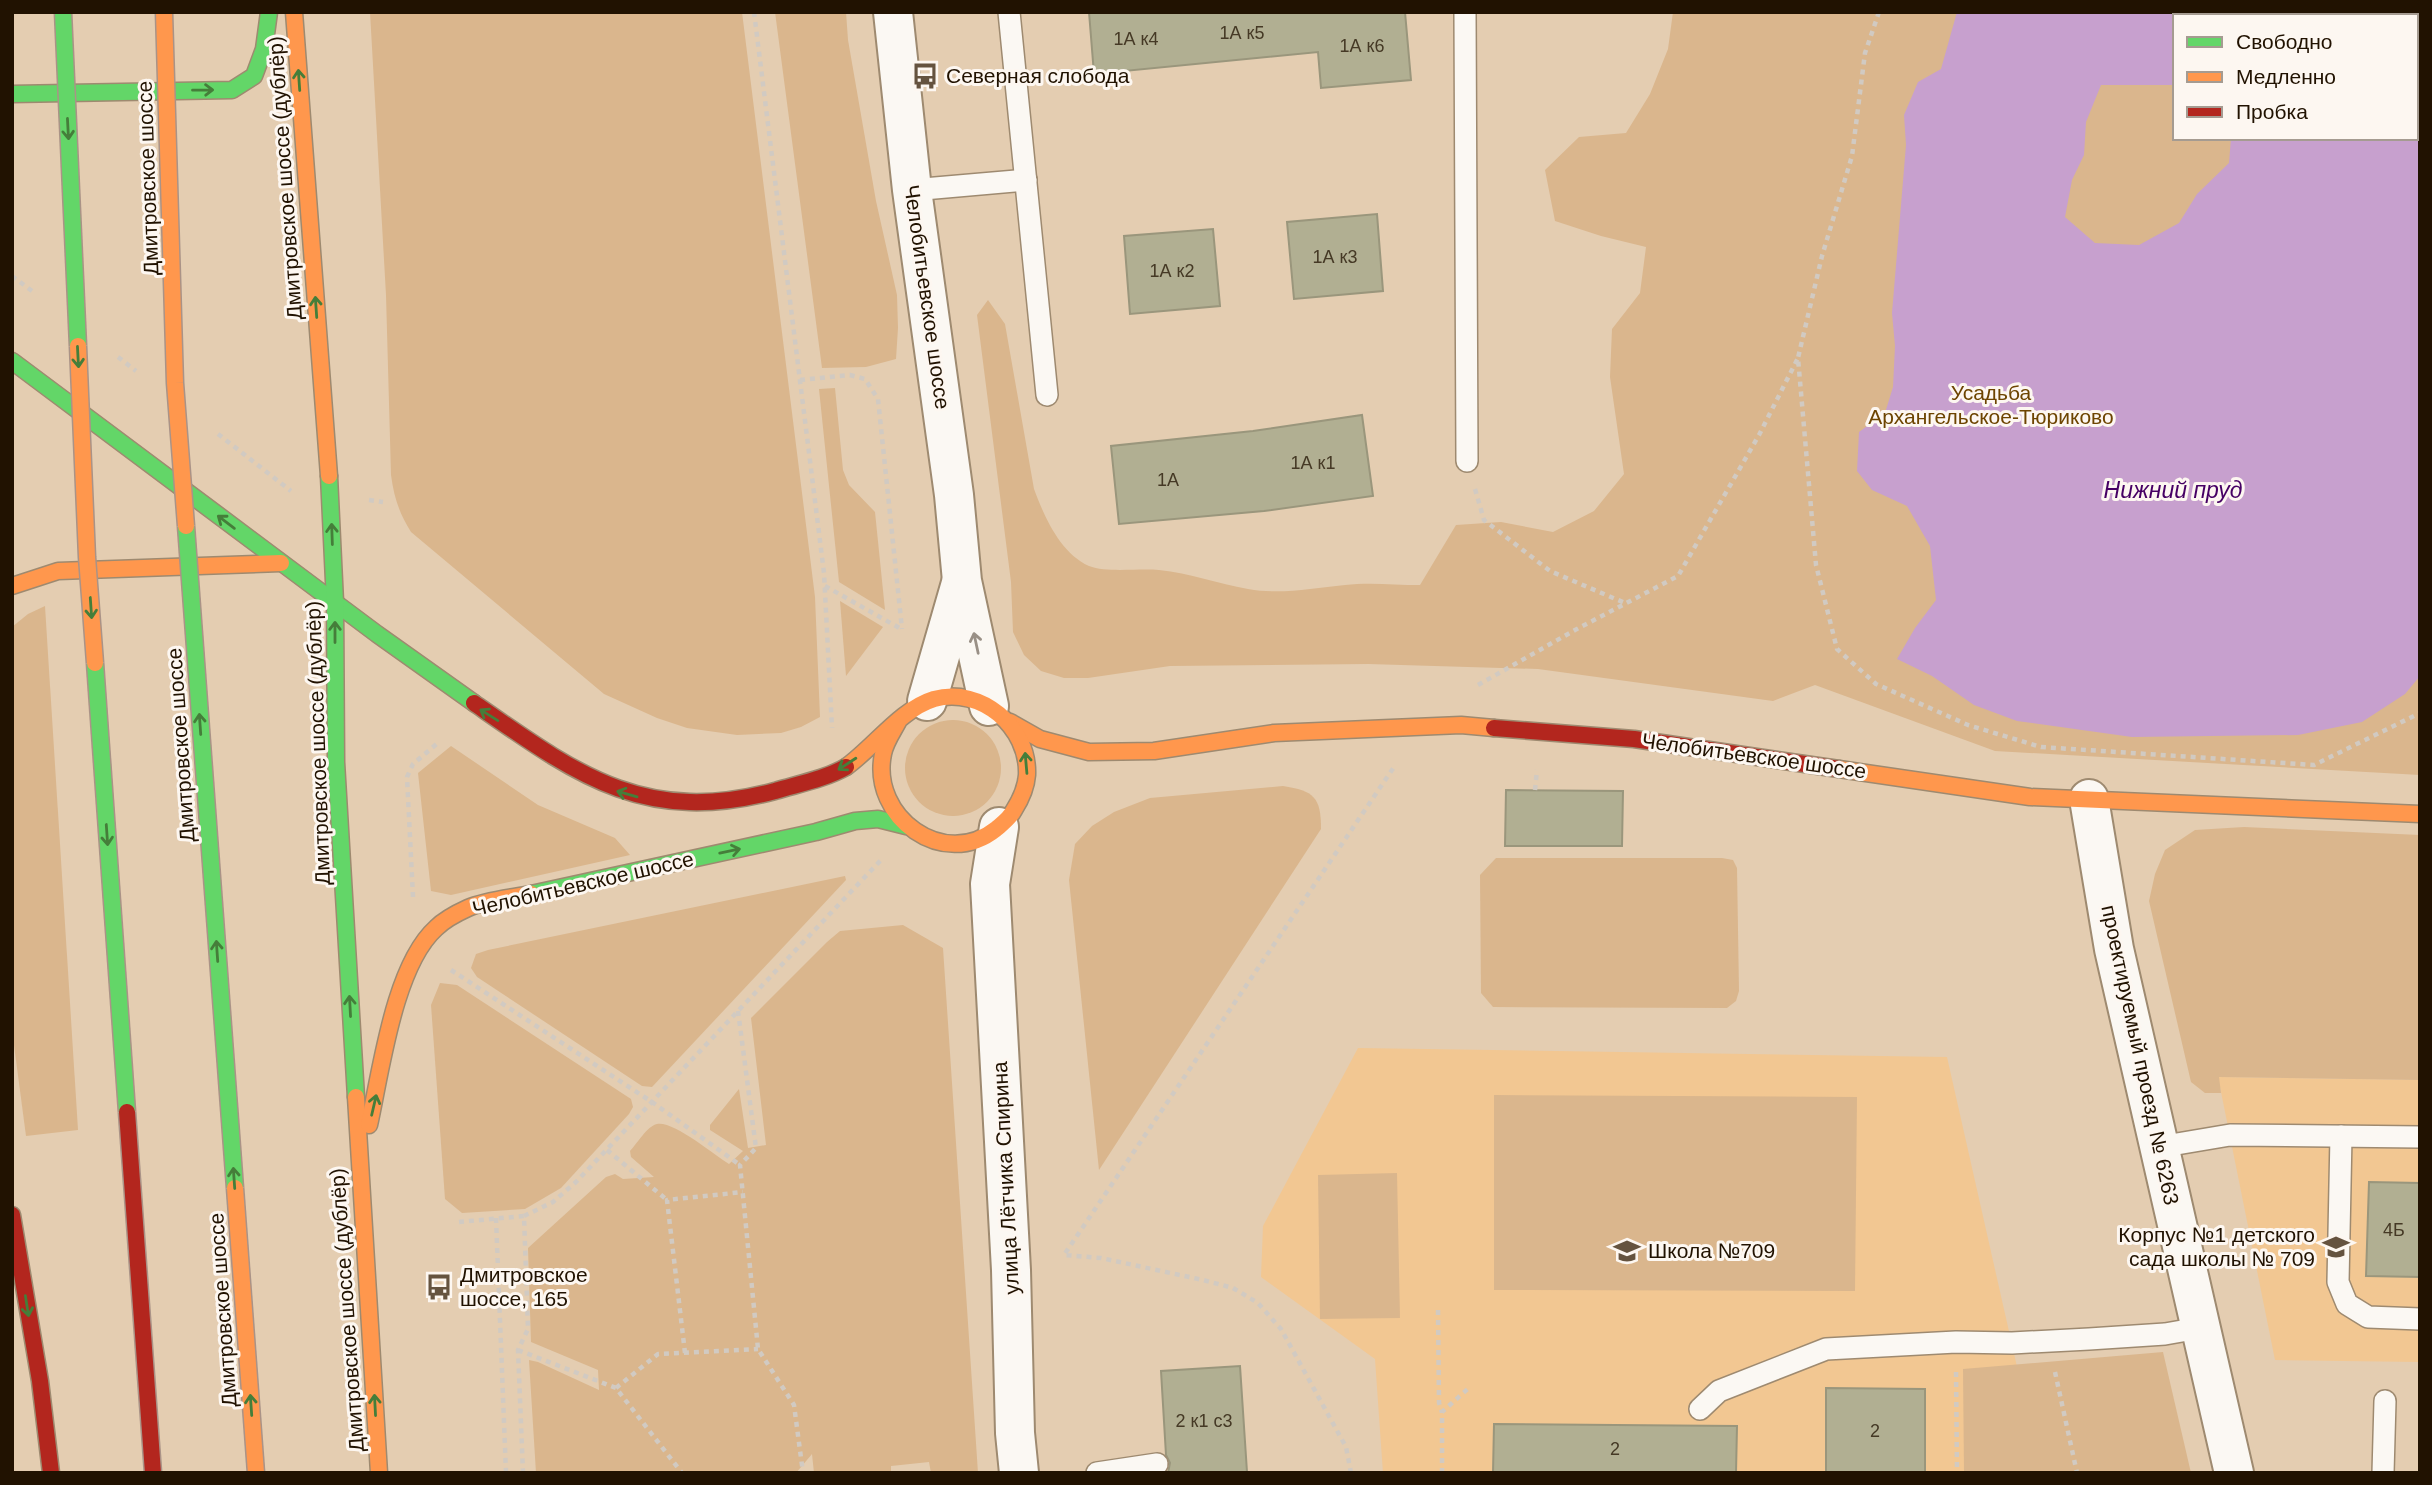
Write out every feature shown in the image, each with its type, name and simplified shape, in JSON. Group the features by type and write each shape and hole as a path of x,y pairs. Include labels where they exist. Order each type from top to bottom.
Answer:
{"main road":[{"path":"63,12 87,557 153,1473"},
{"name":"Дмитровское шоссе","path":"164,12 175,383 256,1473"},
{"path":"12,94 232,90 254,76 264,49 269,12"},
{"name":"Дмитровское шоссе (дублёр)","path":"294,12 331,498 336,762 379,1473"},
{"name":"Челобитьевское шоссе","path":"12,361 466,700 545,754 588,779 625,794 660,801 712,803 760,796 840,770 869,749 913,710 959,696 974,699 1040,739 1089,752 1154,751 1274,733 1461,725 1634,739 2030,797 2420,814"},
{"path":"12,586 58,571 281,563"},
{"name":"Челобитьевское шоссе","path":"905,826 887,803 880,774 884,745 913,710"},
{"name":"Челобитьевское шоссе","path":"999,714 1023,744 1027,769 1026,782 1008,817"},
{"name":"Челобитьевское шоссе","path":"1068,764 1089,752"},
{"name":"Челобитьевское шоссе","path":"359,1172 398,995 416,952 435,929 470,907 816,832 855,821 878,819 905,826 925,838 947,843 966,842 984,837 1039,785"},
{"path":"12,1215 40,1381 51,1473"}],"street":[{"name":"Челобитьевское шоссе","path":"893,12 912,190 954,495 962,580 999,714"},
{"name":"Челобитьевское шоссе","path":"913,710 962,580"},
{"name":"проектируемый проезд № 6263","path":"2090,799 2114,949 2234,1473"},
{"name":"улица Лётчика Спирина","path":"1008,817 990,884 1019,1473"},
{"path":"947,843 990,884"}],"lane":[{"path":"1009,12 1047,395"},
{"path":"1465,12 1467,461"},
{"path":"912,190 1026,180"},
{"path":"2159,1147 2230,1135 2420,1137"},
{"path":"2341,1136 2338,1282 2347,1304 2368,1317 2420,1319"},
{"path":"1700,1409 1720,1391 1826,1349 2090,1339 2165,1334 2199,1328"},
{"path":"2383,1473 2385,1402"},
{"path":"1097,1473 1157,1464"}],"path":[{"path":"754,12 825,586 832,730"},
{"path":"1478,685 1678,576 1724,499 1798,358 1822,256 1853,156 1865,53 1879,12"},
{"path":"1798,358 1816,565 1837,649 1875,684 1968,725 2041,747 2314,765 2420,713"},
{"path":"800,380 850,376 865,379 878,399 902,629"},
{"path":"1467,461 1484,520 1550,571 1626,604"},
{"path":"368,500 383,502"},
{"path":"825,586 910,634"},
{"path":"418,907 413,897 407,777 413,764 440,741"},
{"path":"1535,790 1537,762"},
{"path":"1352,1473 1346,1447 1281,1329 1258,1303 1233,1288 1203,1280 1101,1258 1064,1255 1396,764"},
{"path":"459,1222 524,1216 553,1202 607,1150 889,851"},
{"path":"442,964 652,1102 740,1165 758,1349 794,1405 803,1473"},
{"path":"738,1011 756,1148 740,1165"},
{"path":"607,1150 667,1200 685,1353"},
{"path":"667,1200 743,1192"},
{"path":"523,1473 518,1350 528,1329 524,1216"},
{"path":"496,1218 506,1473"},
{"path":"1437,1310 1442,1473"},
{"path":"1956,1342 1957,1473"},
{"path":"616,1388 659,1354 758,1349"},
{"path":"518,1350 616,1388 682,1473"},
{"path":"2054,1368 2077,1473"},
{"path":"1442,1412 1471,1386"}],"shaded area":[{"name":"Школа №709","path":"1358,1048 1947,1057 2041,1473 1383,1473 1375,1359 1261,1277 1263,1226"},
{"name":"Корпус №1 детского сада школы № 709","path":"2218,1077 2420,1080 2420,1362 2275,1360"}],"green space":[{"path":"370,12 742,12 815,597 820,717 781,733 737,735 687,728 657,718 604,694 411,532 398,505 391,475 386,295"},
{"path":"775,12 846,12 848,40 876,201 897,295 896,359 866,367 822,368"},
{"name":"Усадьба Архангельское-Тюриково","path":"1673,12 2420,12 2420,775 1995,751 1815,685 1773,701 1538,669 1368,664 1170,666 1088,678 1064,678 1041,671 1024,655 1013,632 1011,582 977,315 988,300 1005,324 1034,489 1054,533 1079,560 1096,568 1170,571 1260,591 1363,584 1420,585 1456,525 1501,522 1553,532 1594,511 1624,474 1610,377 1612,329 1640,293 1646,247 1555,221 1545,170 1579,137 1626,133 1650,94 1668,49"},
{"path":"835,388 843,470 849,485 875,512 885,610 839,582 819,389"},
{"path":"840,601 883,627 846,676"},
{"path":"45,606 78,1130 26,1136 12,1030 12,627 28,614"},
{"path":"953,720 971,724 987,734 997,750 1001,768 997,786 987,802 971,812 953,816 935,812 919,802 909,786 905,768 909,750 919,734 935,724"},
{"path":"451,746 538,805 615,838 630,855 451,895 431,891 418,773"},
{"path":"1283,786 1302,790 1314,797 1319,809 1321,829 1099,1170 1069,880 1075,844 1092,826 1114,812 1150,798"},
{"path":"2244,827 2420,835 2420,1080 2219,1077 2221,1093 2205,1093 2191,1082 2149,901 2155,874 2165,850 2195,830"},
{"path":"1496,858 1733,860 1737,868 1739,991 1736,1001 1727,1008 1493,1007 1481,993 1480,875"},
{"path":"845,876 846,880 652,1087 642,1086 477,977 471,968 476,954 488,950"},
{"path":"903,925 943,948 978,1473 931,1473 929,1462 891,1466 891,1473 814,1473 812,1454 796,1473 536,1473 529,1360 599,1390 598,1370 531,1342 528,1248 606,1177 615,1174 623,1179 654,1177 631,1157 630,1151 653,1125 664,1124 673,1128 729,1164 743,1151 710,1130 710,1125 739,1089 748,1148 766,1145 751,1018 840,931"},
{"path":"440,983 457,985 631,1099 633,1107 629,1114 561,1188 525,1209 462,1213 445,1199 431,1005"},
{"path":"1494,1095 1857,1097 1855,1291 1494,1290"},
{"path":"1397,1173 1400,1318 1320,1319 1318,1175"},
{"path":"2163,1352 2191,1473 1964,1473 1963,1369"}],"water":[{"name":"Нижний пруд","path":"1957,12 2420,12 2420,676 2405,694 2362,722 2298,735 2132,737 2017,721 1974,705 1932,676 1897,659 1936,600 1930,546 1907,506 1872,490 1857,471 1859,432 1885,413 1893,387 1895,346 1892,313 1906,145 1904,115 1918,82 1941,69"}],"building":[{"path":"1089,12 1405,12 1411,80 1321,88 1318,52 1094,74"},
{"path":"1377,214 1383,291 1294,299 1287,222"},
{"path":"1213,229 1220,306 1130,314 1124,236"},
{"path":"1362,415 1373,496 1264,511 1119,524 1111,446 1253,431"},
{"path":"1506,790 1623,791 1622,846 1505,846"},
{"path":"2369,1182 2420,1183 2420,1277 2366,1276"},
{"path":"1240,1366 1247,1472 1168,1473 1170,1463 1166,1455 1161,1371"},
{"path":"1826,1388 1925,1389 1925,1473 1826,1473"},
{"path":"1494,1424 1737,1426 1736,1473 1493,1473"}],"traffic: fast":[{"path":"63,12 78,346"},
{"path":"12,94 232,90 254,76 264,49 269,12"},
{"path":"12,361 377,634 474,703"},
{"path":"329,476 335,602 336,762 356,1097"},
{"path":"186,526 235,1188"},
{"path":"95,663 127,1112"},
{"path":"531,894 816,832 855,821 878,819 906,826"}],"traffic: slow":[{"path":"164,12 175,383 186,526"},
{"path":"294,12 329,476"},
{"path":"78,346 87,557 95,663"},
{"path":"12,586 58,571 281,563"},
{"path":"846,767 899,720 922,704 934,699 952,697 969,699 985,705 1011,726 1026,757 1027,775 1024,789 1008,818 996,829 976,840 955,844 934,840 915,831 899,816 888,798 882,777 884,750 899,720"},
{"path":"1010,722 1040,739 1089,752 1154,751 1274,733 1461,725 1494,728"},
{"path":"1839,769 2030,797 2420,814"},
{"path":"369,1125 391,1021 410,967 422,945 439,925 468,908 531,894"},
{"path":"356,1097 379,1473"},
{"path":"235,1188 256,1473"}],"traffic: jam":[{"path":"474,703 546,752 580,771 614,787 649,797 687,802 729,800 775,791 829,775 846,767"},
{"path":"1494,728 1634,739 1839,769"},
{"path":"127,1112 153,1473"},
{"path":"12,1215 40,1381 51,1473"}],"place":[{"name":"Северная слобода","path":"925,76"},
{"name":"Корпус №1 детского сада школы № 709","path":"2336,1247"},
{"name":"Школа №709","path":"1627,1251"},
{"name":"Дмитровское шоссе, 165","path":"439,1287"}]}
